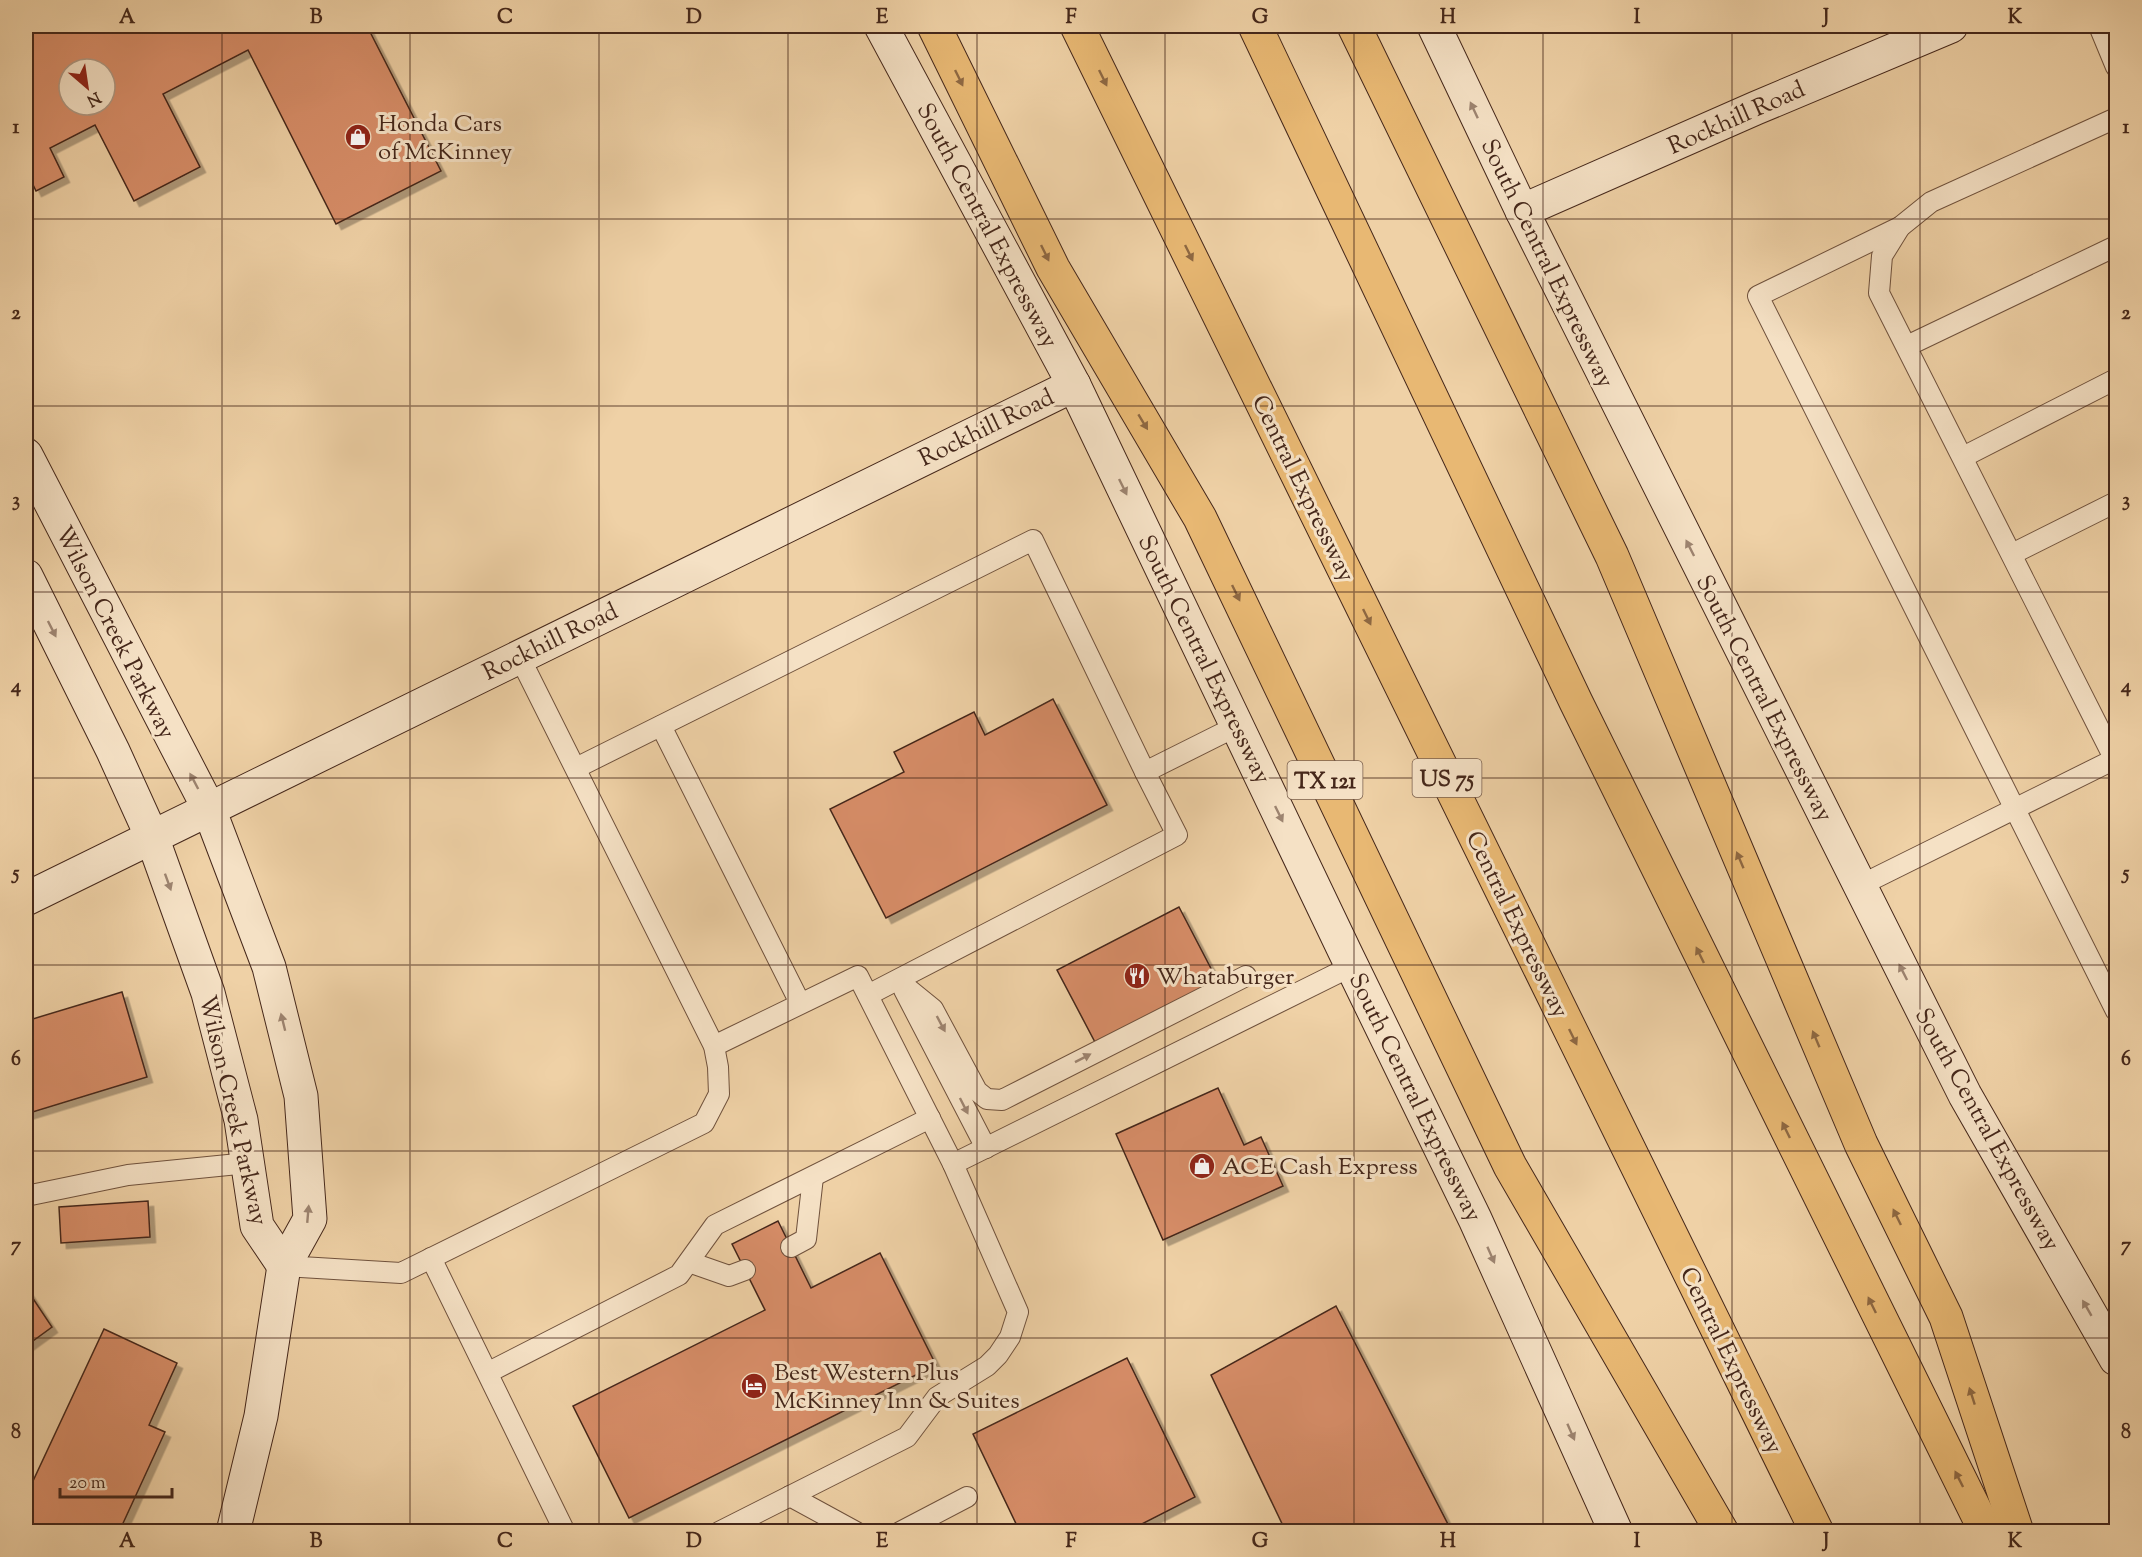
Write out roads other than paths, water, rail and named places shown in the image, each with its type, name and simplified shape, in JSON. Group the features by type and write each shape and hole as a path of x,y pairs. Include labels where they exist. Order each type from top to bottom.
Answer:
{"highway":[{"name":"TX 121","path":"934,26 1053,268 1200,518 1510,1166 1722,1532"},
{"name":"Central Expressway","path":"1077,26 1816,1532"},
{"path":"1255,26 1576,702 1986,1532"},
{"path":"1354,26 1612,556 1860,1144 1946,1317 2017,1532"}],"main road":[{"name":"South Central Expressway","path":"881,26 1074,385 1475,1219 1616,1532"},
{"name":"South Central Expressway","path":"1434,26 1521,212 1965,1095 2116,1359"},
{"name":"Rockhill Road","path":"1521,212 1756,108 1951,26"},
{"name":"Rockhill Road","path":"26,899 1074,385"},
{"name":"Wilson Creek Parkway","path":"26,455 209,809 269,967 302,1096 310,1219 284,1266 257,1226 241,1120 208,993 152,837 113,752 26,576"},
{"path":"233,1532 261,1416 284,1266"}],"lane":[{"path":"2099,26 2116,67"},
{"path":"2116,118 1931,202 1900,227 1758,296 2116,1011"},
{"path":"1859,886 2116,760 1880,293 1882,256 1900,227"},
{"path":"1907,346 2116,246"},
{"path":"1963,457 2116,379"},
{"path":"2012,554 2116,502"},
{"path":"576,768 1033,540 1177,835 900,981 868,995"},
{"path":"284,1266 401,1273 704,1124 719,1094 718,1067 714,1046 519,656"},
{"path":"661,726 800,1003"},
{"path":"1145,772 1237,726"},
{"path":"953,1164 1352,966"},
{"path":"714,1046 858,976 953,1164 1018,1312 1010,1337 987,1366 937,1397 926,1415 907,1437 719,1532"},
{"path":"900,981 933,1009 977,1091 987,1099 1002,1100 1246,976"},
{"path":"900,981 986,1148"},
{"path":"489,1372 679,1275 715,1225 930,1118"},
{"path":"26,1196 128,1175 248,1163"},
{"path":"791,1247 806,1239 813,1177"},
{"path":"431,1258 489,1372 565,1532"},
{"path":"689,1262 729,1276 745,1270"},
{"path":"790,1496 856,1532"},
{"path":"900,1532 967,1497"}],"place":[{"name":"Honda Cars of McKinney","path":"358,137"},
{"name":"Whataburger","path":"1137,976"},
{"name":"ACE Cash Express","path":"1202,1166"},
{"name":"Best Western Plus McKinney Inn & Suites","path":"754,1386"}]}
